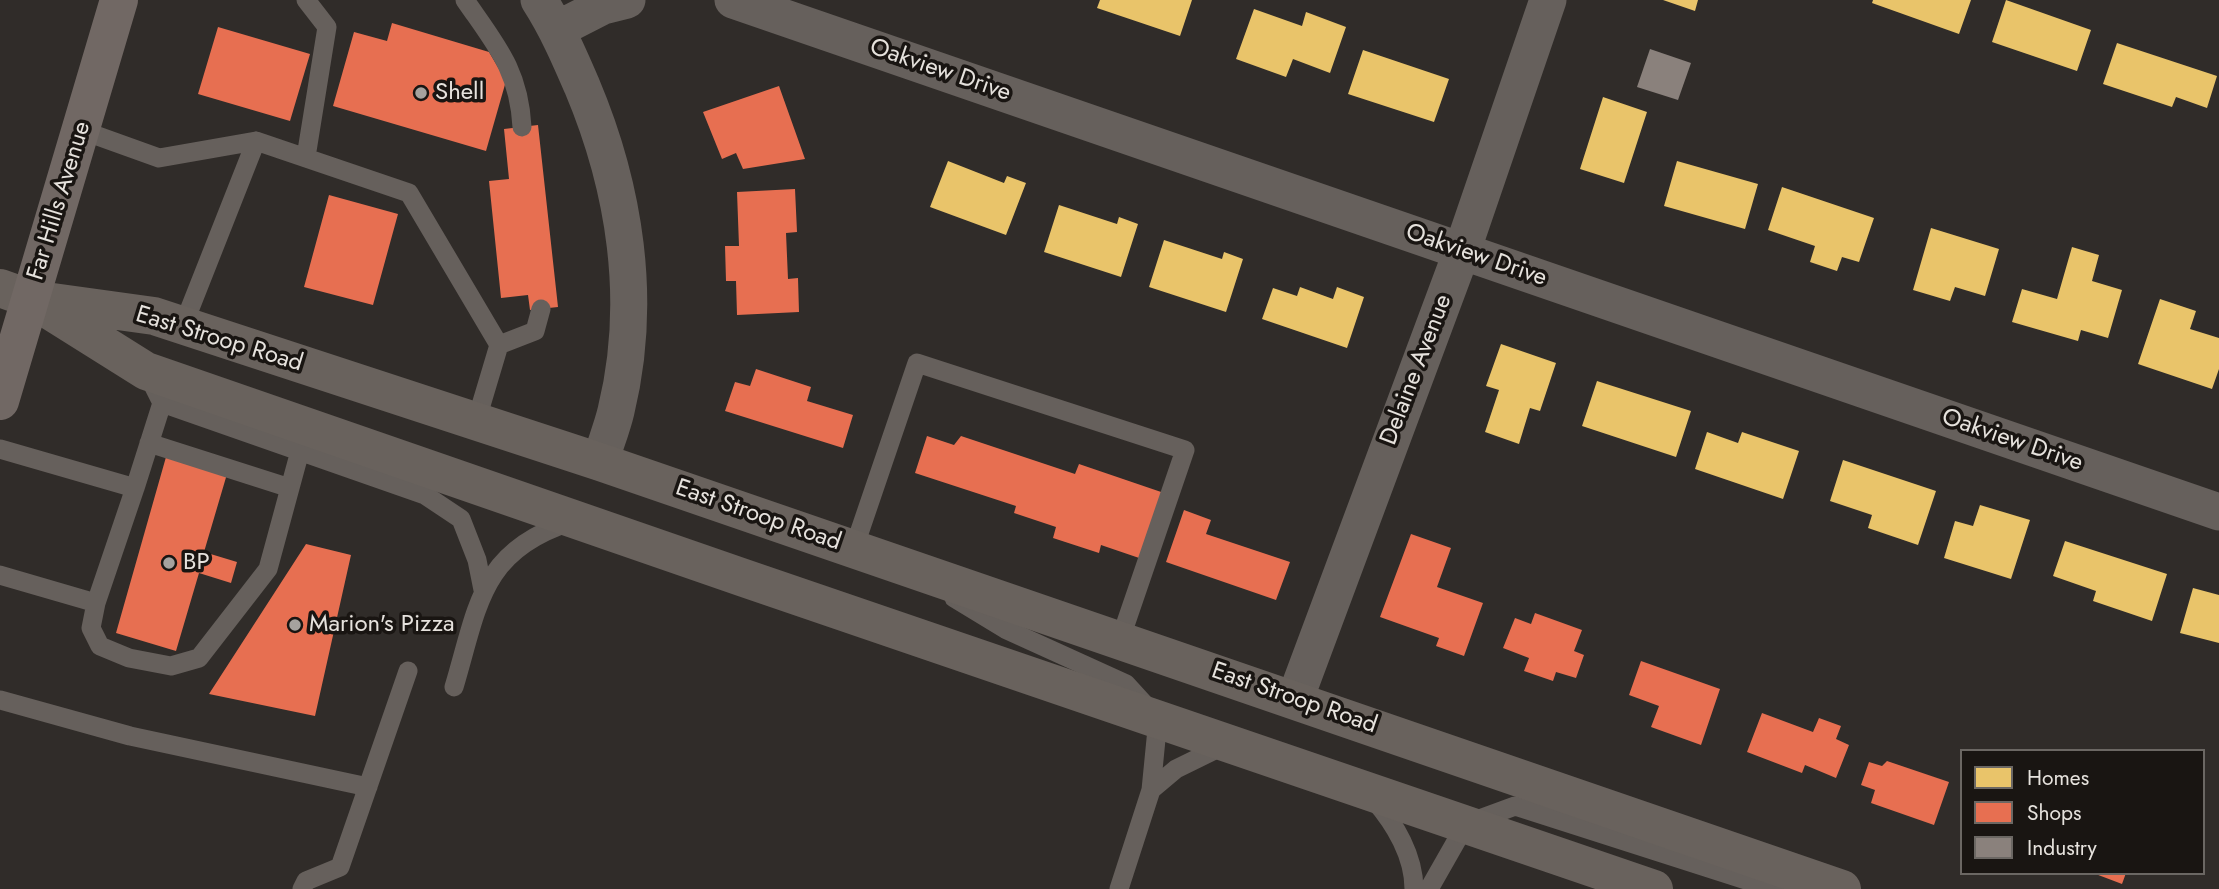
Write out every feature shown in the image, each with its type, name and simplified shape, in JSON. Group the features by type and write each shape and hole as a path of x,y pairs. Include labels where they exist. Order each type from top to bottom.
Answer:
{"main road":[{"name":"Far Hills Avenue","path":"0,401 15,293 81,130 119,0"},
{"name":"East Stroop Road","path":"15,293 154,316 854,548 1842,889"},
{"name":"East Stroop Road","path":"15,293 154,387 576,520 1654,889"}],"street":[{"path":"600,462 616,410 626,345 628,270 618,195 601,132 549,15 627,0"},
{"name":"Oakview Drive","path":"733,0 2219,512"},
{"name":"Delaine Avenue","path":"1295,699 1462,251 1548,0"}],"lane":[{"path":"306,0 327,27 306,158"},
{"path":"466,0 509,65 521,101 522,127"},
{"path":"81,130 159,158 256,141 409,193 499,345 477,422"},
{"path":"183,326 256,141"},
{"path":"499,345 535,331 541,309"},
{"path":"854,548 917,363 1185,450 1119,640"},
{"path":"300,451 268,569 200,658 171,666 129,658 100,646 92,628 96,603 149,443 154,387 300,451 425,495 461,519 477,560 483,590"},
{"path":"149,443 290,488"},
{"path":"0,449 135,488"},
{"path":"454,687 483,590 501,563 522,543 544,530 576,520"},
{"path":"894,563 1006,629 1126,684 1158,719 1151,790 1119,889"},
{"path":"0,575 96,603"},
{"path":"302,889 306,881 340,867 408,671"},
{"path":"0,700 130,736 368,787"},
{"path":"1151,790 1176,769 1230,743"},
{"path":"1364,789 1392,821 1405,850 1414,889"},
{"path":"1429,889 1466,824 1515,806 1774,889"}],"building: Homes":[{"path":"1100,0 1192,0 1180,36 1097,8"},
{"path":"1663,0 1698,0 1695,11"},
{"path":"1873,0 1971,0 1959,34 1872,3"},
{"path":"2006,0 2091,30 2077,71 1992,42"},
{"path":"1254,9 1302,26 1306,12 1346,27 1330,73 1293,59 1286,77 1236,59"},
{"path":"2117,43 2217,76 2207,108 2176,97 2172,107 2103,84"},
{"path":"1363,50 1449,79 1434,122 1348,94"},
{"path":"1603,97 1647,112 1624,183 1580,169"},
{"path":"948,161 1004,183 1007,176 1026,183 1006,235 930,207"},
{"path":"1677,161 1758,184 1745,229 1664,206"},
{"path":"1782,187 1874,218 1859,262 1842,257 1837,271 1810,262 1815,246 1768,230"},
{"path":"1059,205 1117,224 1119,217 1138,224 1121,277 1044,252"},
{"path":"1931,228 1999,249 1985,296 1955,287 1950,301 1913,290"},
{"path":"1164,240 1222,259 1224,252 1243,259 1226,312 1149,287"},
{"path":"2072,247 2099,255 2092,281 2122,290 2108,338 2081,330 2078,341 2012,322 2022,289 2057,299"},
{"path":"1300,287 1333,299 1337,287 1364,297 1347,348 1262,319 1273,288 1297,296"},
{"path":"2160,299 2196,311 2190,329 2219,338 2219,369 2212,389 2138,364"},
{"path":"1501,344 1556,363 1540,411 1530,408 1519,444 1485,432 1499,390 1486,386"},
{"path":"1597,381 1691,411 1676,457 1582,426"},
{"path":"1707,432 1738,443 1742,432 1799,451 1783,499 1695,469"},
{"path":"1843,460 1936,491 1918,545 1868,528 1872,515 1830,501"},
{"path":"1980,505 2030,520 2011,579 1944,558 1955,521 1973,526"},
{"path":"2065,541 2167,574 2152,621 2093,601 2096,591 2053,576"},
{"path":"2193,588 2219,595 2219,643 2180,633"}],"building: Shops":[{"path":"392,23 489,52 506,81 486,151 333,106 354,32 387,41"},
{"path":"218,27 310,54 290,121 198,94"},
{"path":"779,86 805,159 743,169 736,153 722,159 703,112"},
{"path":"538,125 558,307 530,310 528,295 501,298 489,181 509,179 504,129"},
{"path":"795,189 797,232 786,233 788,279 798,278 799,312 737,315 736,281 726,281 725,246 739,246 737,192"},
{"path":"329,195 398,214 373,305 304,287"},
{"path":"756,369 811,387 807,401 853,415 843,448 725,411 735,382 750,386"},
{"path":"927,436 954,445 961,436 1075,474 1079,464 1167,494 1145,560 1101,545 1099,553 1053,538 1056,527 1014,513 1016,506 915,473"},
{"path":"166,457 227,474 204,552 237,562 231,583 199,573 176,651 116,633"},
{"path":"1184,510 1211,520 1206,534 1290,562 1276,600 1166,562"},
{"path":"1411,534 1451,548 1437,587 1483,603 1464,656 1436,646 1439,638 1380,617"},
{"name":"Marion's Pizza","path":"306,544 351,555 315,716 209,694"},
{"path":"1535,613 1582,630 1574,651 1584,655 1576,678 1556,672 1553,681 1524,671 1529,658 1503,648 1515,618 1531,624"},
{"path":"1641,661 1720,689 1701,745 1651,727 1659,706 1629,695"},
{"path":"1762,713 1813,732 1819,718 1841,726 1836,739 1849,745 1836,778 1805,765 1802,773 1747,752"},
{"path":"1887,761 1949,782 1934,825 1871,803 1875,790 1861,785 1869,762 1882,766"},
{"path":"2098,875 2125,875 2122,884"}],"building: Industry":[{"path":"1650,49 1691,63 1678,100 1637,87"}],"place":[{"name":"Shell","path":"421,93"},
{"name":"BP","path":"169,563"},
{"name":"Marion's Pizza","path":"295,625"}]}
